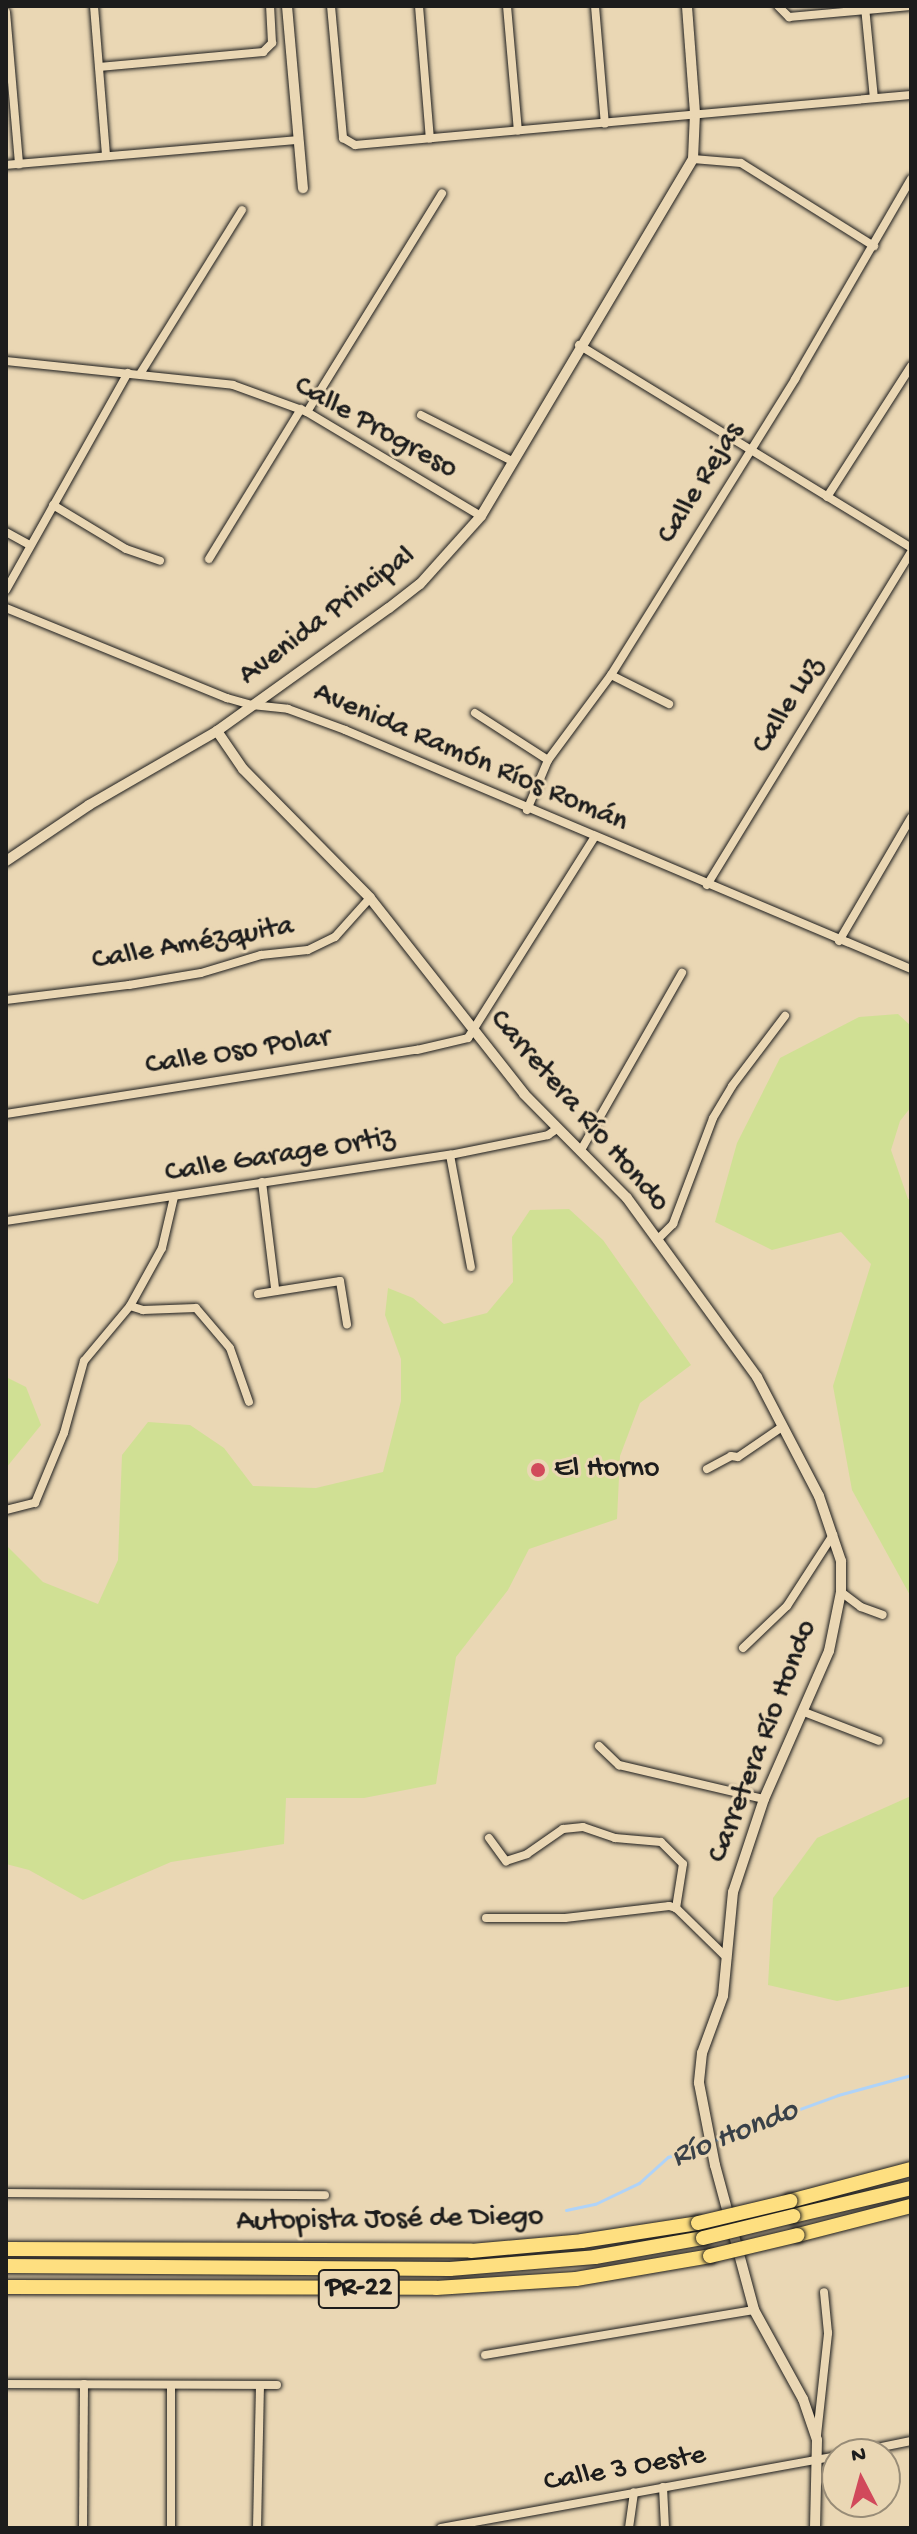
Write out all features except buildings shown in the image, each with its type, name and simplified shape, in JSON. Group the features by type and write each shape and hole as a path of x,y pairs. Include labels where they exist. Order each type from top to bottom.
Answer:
{"highway":[{"name":"Autopista José de Diego","path":"6,2249 471,2251 582,2241 698,2223 911,2169"},
{"path":"6,2266 450,2269 595,2257 703,2238 911,2188"},
{"name":"Autopista José de Diego","path":"6,2287 436,2288 576,2279 710,2256 911,2206"}],"street":[{"path":"94,6 106,156"},
{"path":"99,67 263,52 272,43 270,6"},
{"path":"287,6 303,188"},
{"path":"331,6 343,138 355,145 911,95"},
{"path":"419,6 430,139"},
{"path":"507,6 518,131"},
{"path":"595,6 605,124"},
{"name":"Avenida Principal","path":"6,861 89,805 217,731 420,584 481,516 579,345 693,159 695,113 687,6"},
{"path":"778,6 789,17 911,6"},
{"path":"865,8 874,98"},
{"path":"6,12 8,68 19,164"},
{"path":"6,165 298,140"},
{"path":"693,159 741,163 874,246"},
{"name":"Calle Rejas","path":"527,810 548,760 611,675 751,450 911,179"},
{"path":"209,559 442,193"},
{"path":"140,374 242,210"},
{"path":"579,345 911,550"},
{"name":"Calle Progreso","path":"6,361 233,385 304,411 481,516"},
{"path":"827,497 911,366"},
{"path":"6,590 128,373"},
{"path":"421,415 512,461"},
{"path":"53,505 126,549 160,561"},
{"path":"6,532 29,545"},
{"name":"Calle Luz","path":"707,885 911,550"},
{"name":"Avenida Ramón Ríos Román","path":"6,608 252,705 288,709 312,718 911,969"},
{"path":"611,675 669,704"},
{"path":"475,713 548,760"},
{"name":"Carretera Río Hondo","path":"217,731 243,769 370,898 524,1094 627,1198 757,1377 819,1496 833,1535 841,1561 841,1592 829,1651 764,1799 733,1892 723,1996 702,2053 699,2083 715,2165 754,2310 803,2399 817,2440 815,2528"},
{"path":"839,941 911,818"},
{"path":"475,1032 594,838"},
{"name":"Calle Amézquita","path":"6,1000 129,985 201,973 272,952 308,950 335,937 370,898"},
{"path":"581,1150 682,973"},
{"path":"657,1240 673,1224 713,1118 732,1086 785,1016"},
{"name":"Calle Oso Polar","path":"6,1114 417,1050 468,1038 475,1032"},
{"name":"Calle Garage Ortiz","path":"6,1221 450,1155 548,1135 558,1128"},
{"path":"450,1155 471,1267"},
{"path":"262,1182 275,1288"},
{"path":"6,1510 35,1503 64,1433 84,1361 130,1306 162,1248 174,1197"},
{"path":"258,1294 275,1288 340,1281 347,1324"},
{"path":"130,1306 143,1310 196,1308 230,1348 249,1402"},
{"path":"707,1469 731,1456 738,1457 782,1427"},
{"path":"743,1648 787,1606 833,1535"},
{"path":"841,1592 861,1607 883,1615"},
{"path":"804,1712 879,1741"},
{"path":"599,1746 619,1765 764,1799"},
{"path":"489,1838 506,1861 527,1854 563,1829 583,1827 615,1838 661,1842 683,1864 676,1908"},
{"path":"486,1918 552,1919 676,1908 728,1958"},
{"path":"6,2193 325,2195"},
{"path":"817,2440 828,2333 824,2292"},
{"path":"485,2355 754,2310"},
{"path":"6,2384 277,2385"},
{"path":"83,2528 84,2384"},
{"path":"171,2385 171,2528"},
{"path":"257,2528 260,2385"},
{"name":"Calle 3 Oeste","path":"441,2528 821,2459"},
{"path":"663,2487 665,2528"},
{"path":"629,2528 634,2492"}],"green space":[{"path":"898,1014 911,1026 911,1107 900,1121 891,1150 908,1199 911,1200 911,1597 852,1490 833,1386 871,1264 841,1232 772,1250 715,1222 737,1143 780,1058 859,1017"},
{"path":"569,1209 603,1240 691,1365 640,1403 620,1456 617,1519 529,1549 508,1590 456,1657 436,1784 364,1798 286,1798 284,1844 171,1862 83,1900 29,1870 6,1864 6,1545 43,1582 98,1604 118,1560 122,1455 148,1422 190,1425 224,1448 253,1486 316,1488 383,1472 401,1401 401,1359 385,1315 388,1288 413,1298 444,1324 487,1313 513,1282 512,1237 530,1210"},
{"path":"6,1377 26,1387 41,1425 6,1468"},
{"path":"911,1796 911,1986 837,2001 768,1985 773,1898 817,1838"}],"waterway":[{"name":"Río Hondo","path":"566,2210 595,2204 639,2183 668,2157 838,2095 911,2075"}],"place":[{"name":"El Horno","path":"538,1470"}]}
